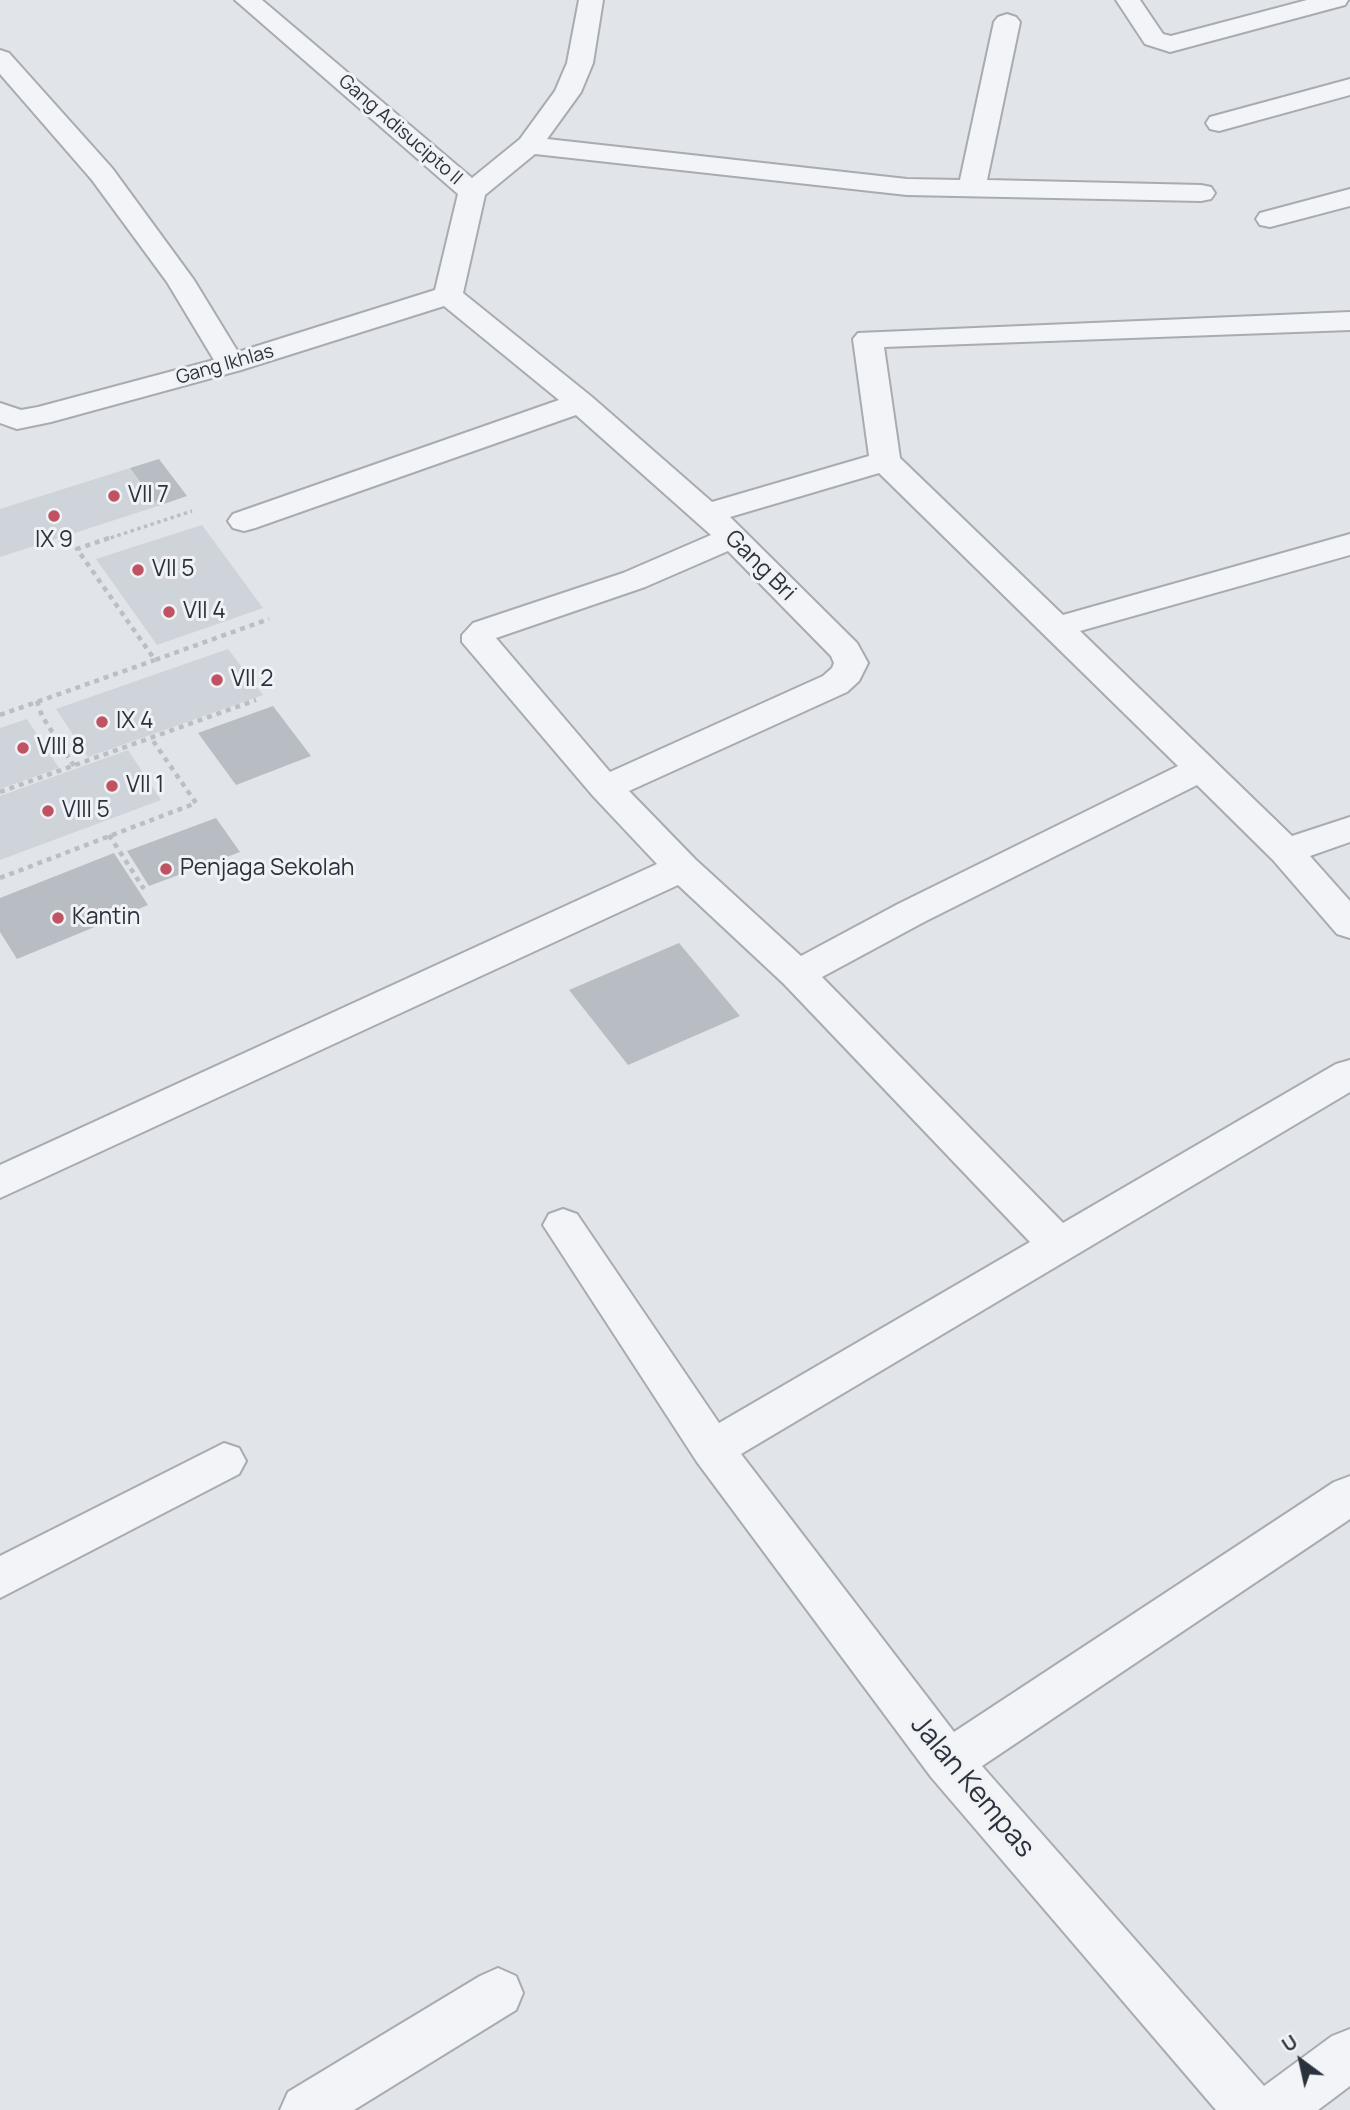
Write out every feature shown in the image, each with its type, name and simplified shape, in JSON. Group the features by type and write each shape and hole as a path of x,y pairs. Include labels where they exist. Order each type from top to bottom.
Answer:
{"street":[{"name":"Gang Adisucipto II","path":"247,0 472,192 448,295"},
{"path":"1128,0 1154,39 1170,44 1336,0"},
{"path":"472,192 529,145 568,92 580,63 587,2"},
{"path":"972,186 1007,22"},
{"path":"0,58 102,174 180,280 231,364"},
{"path":"1219,123 1350,87"},
{"path":"529,145 892,185 1200,193"},
{"path":"1270,219 1350,197"},
{"name":"Gang Ikhlas","path":"0,412 17,420 40,416 231,364 448,295"},
{"name":"Gang Bri","path":"448,295 581,403 733,537 845,651 851,663 847,673 835,684 605,788"},
{"path":"1350,321 869,339 885,461 1203,768 1286,851 1350,925"},
{"path":"243,521 581,403"},
{"path":"707,514 885,461"},
{"path":"733,537 634,580 485,630 479,635 479,642 605,788 682,868 797,974 1057,1244"},
{"path":"1057,627 1296,562 1350,544"},
{"path":"797,974 911,913 1203,768"},
{"path":"1286,851 1350,829"},
{"path":"0,1182 682,868"},
{"path":"712,1449 1350,1074"},
{"name":"Jalan Kempas","path":"563,1225 712,1449 948,1762 1250,2110"},
{"path":"0,1578 225,1461"},
{"path":"948,1762 1350,1495"},
{"path":"306,2110 498,1993"},
{"path":"1275,2110 1350,2054"}],"path":[{"path":"155,660 77,549 192,511"},
{"path":"0,715 269,620"},
{"path":"0,792 256,700"},
{"path":"37,701 42,716 74,766"},
{"path":"0,878 196,803 151,738"},
{"path":"109,835 144,889"}],"shaded area":[{"path":"130,468 158,506 0,557 0,509"},
{"path":"202,525 263,608 157,645 96,559"},
{"path":"228,649 263,695 88,757 56,709"},
{"name":"VIII 8","path":"27,719 59,768 0,789 0,728"},
{"path":"128,750 161,800 0,860 0,796"}],"building":[{"path":"159,459 187,496 158,506 130,468"},
{"path":"273,706 311,756 236,785 198,733"},
{"name":"Penjaga Sekolah","path":"216,818 240,852 149,886 127,851"},
{"name":"Kantin","path":"114,853 148,905 17,959 0,932 0,898"},
{"path":"679,943 740,1016 628,1065 569,990"}],"place":[{"name":"VII 7","path":"114,496"},
{"name":"IX 9","path":"54,516"},
{"name":"VII 5","path":"138,570"},
{"name":"VII 4","path":"169,612"},
{"name":"VII 2","path":"217,680"},
{"name":"IX 4","path":"102,722"},
{"name":"VIII 8","path":"23,748"},
{"name":"VII 1","path":"112,786"},
{"name":"VIII 5","path":"48,811"},
{"name":"Penjaga Sekolah","path":"166,869"},
{"name":"Kantin","path":"58,918"}]}
